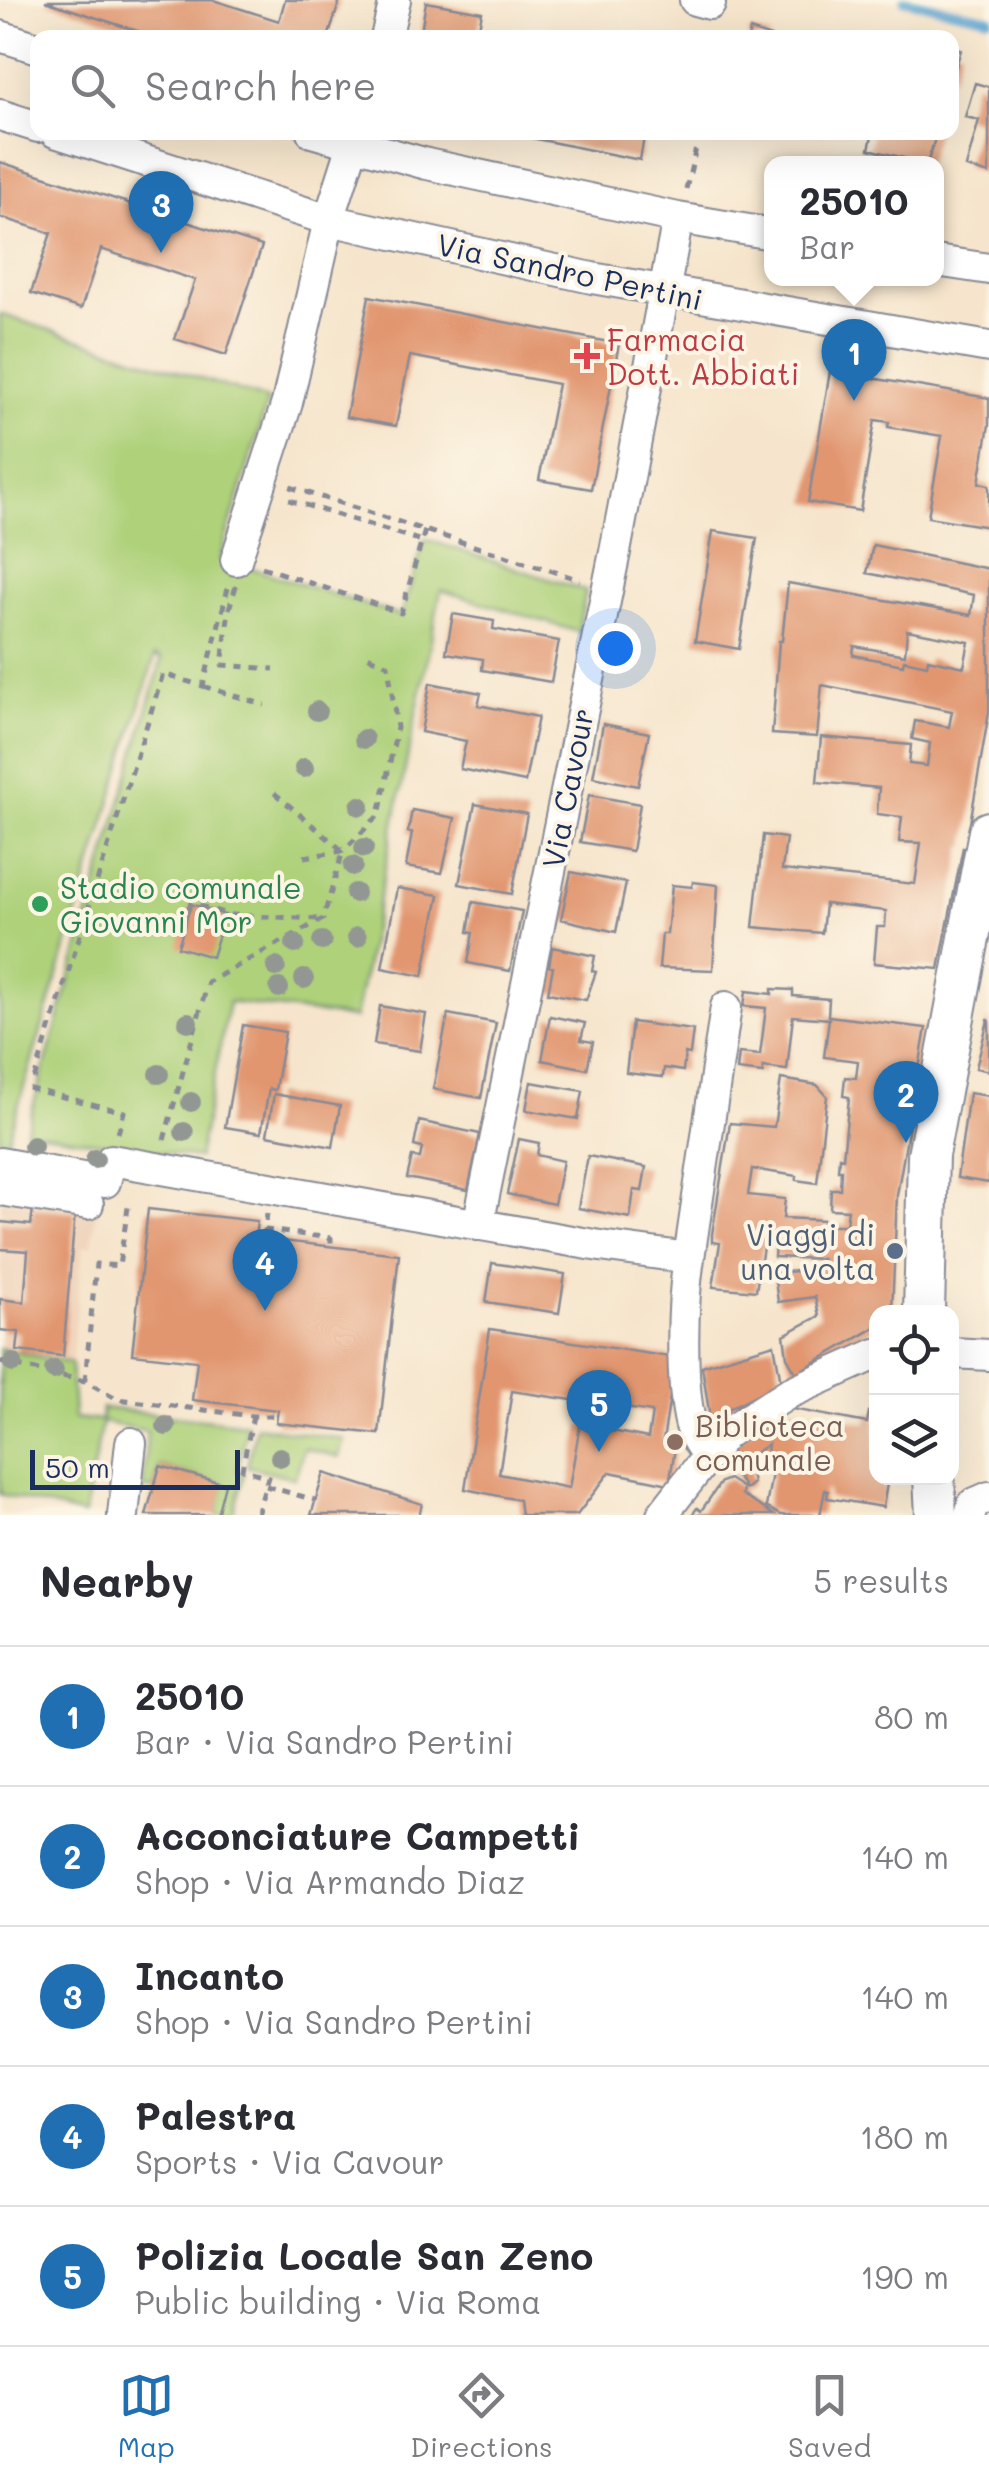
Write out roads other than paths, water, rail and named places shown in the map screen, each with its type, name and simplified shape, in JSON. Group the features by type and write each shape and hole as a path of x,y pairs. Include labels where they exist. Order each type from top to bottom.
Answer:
{"main road":[{"path":"924,1305 928,1155 989,832"},
{"path":"942,1485 967,1508"}],"street":[{"path":"388,30 395,0"},
{"path":"0,36 30,45"},
{"path":"0,115 30,124"},
{"name":"Via Sandro Pertini","path":"80,140 329,220 665,292 989,348"},
{"path":"241,564 287,403 329,220 354,140"},
{"path":"359,140 764,232"},
{"name":"Via Cavour","path":"478,1225 680,210"},
{"path":"944,262 989,269"},
{"path":"706,1454 691,1430 684,1288 726,1007"},
{"path":"0,1163 105,1182 112,1160 478,1225 599,1259 689,1258"},
{"path":"0,1190 88,1204"},
{"path":"959,1352 989,1354"},
{"path":"659,1510 725,1434 789,1393 869,1357"},
{"path":"123,1515 131,1444"}],"waterway":[{"path":"904,0 989,18"}],"place":[{"name":"Incanto","path":"161,253"},
{"name":"Farmacia Dott. Abbiati","path":"587,356"},
{"name":"25010","path":"854,401"},
{"name":"Stadio comunale Giovanni Mor","path":"40,904"},
{"name":"Acconciature Campetti","path":"906,1143"},
{"name":"Viaggi di una volta","path":"895,1251"},
{"name":"Palestra","path":"265,1311"},
{"name":"Biblioteca comunale","path":"675,1442"},
{"name":"Polizia Locale San Zeno","path":"599,1452"}]}
